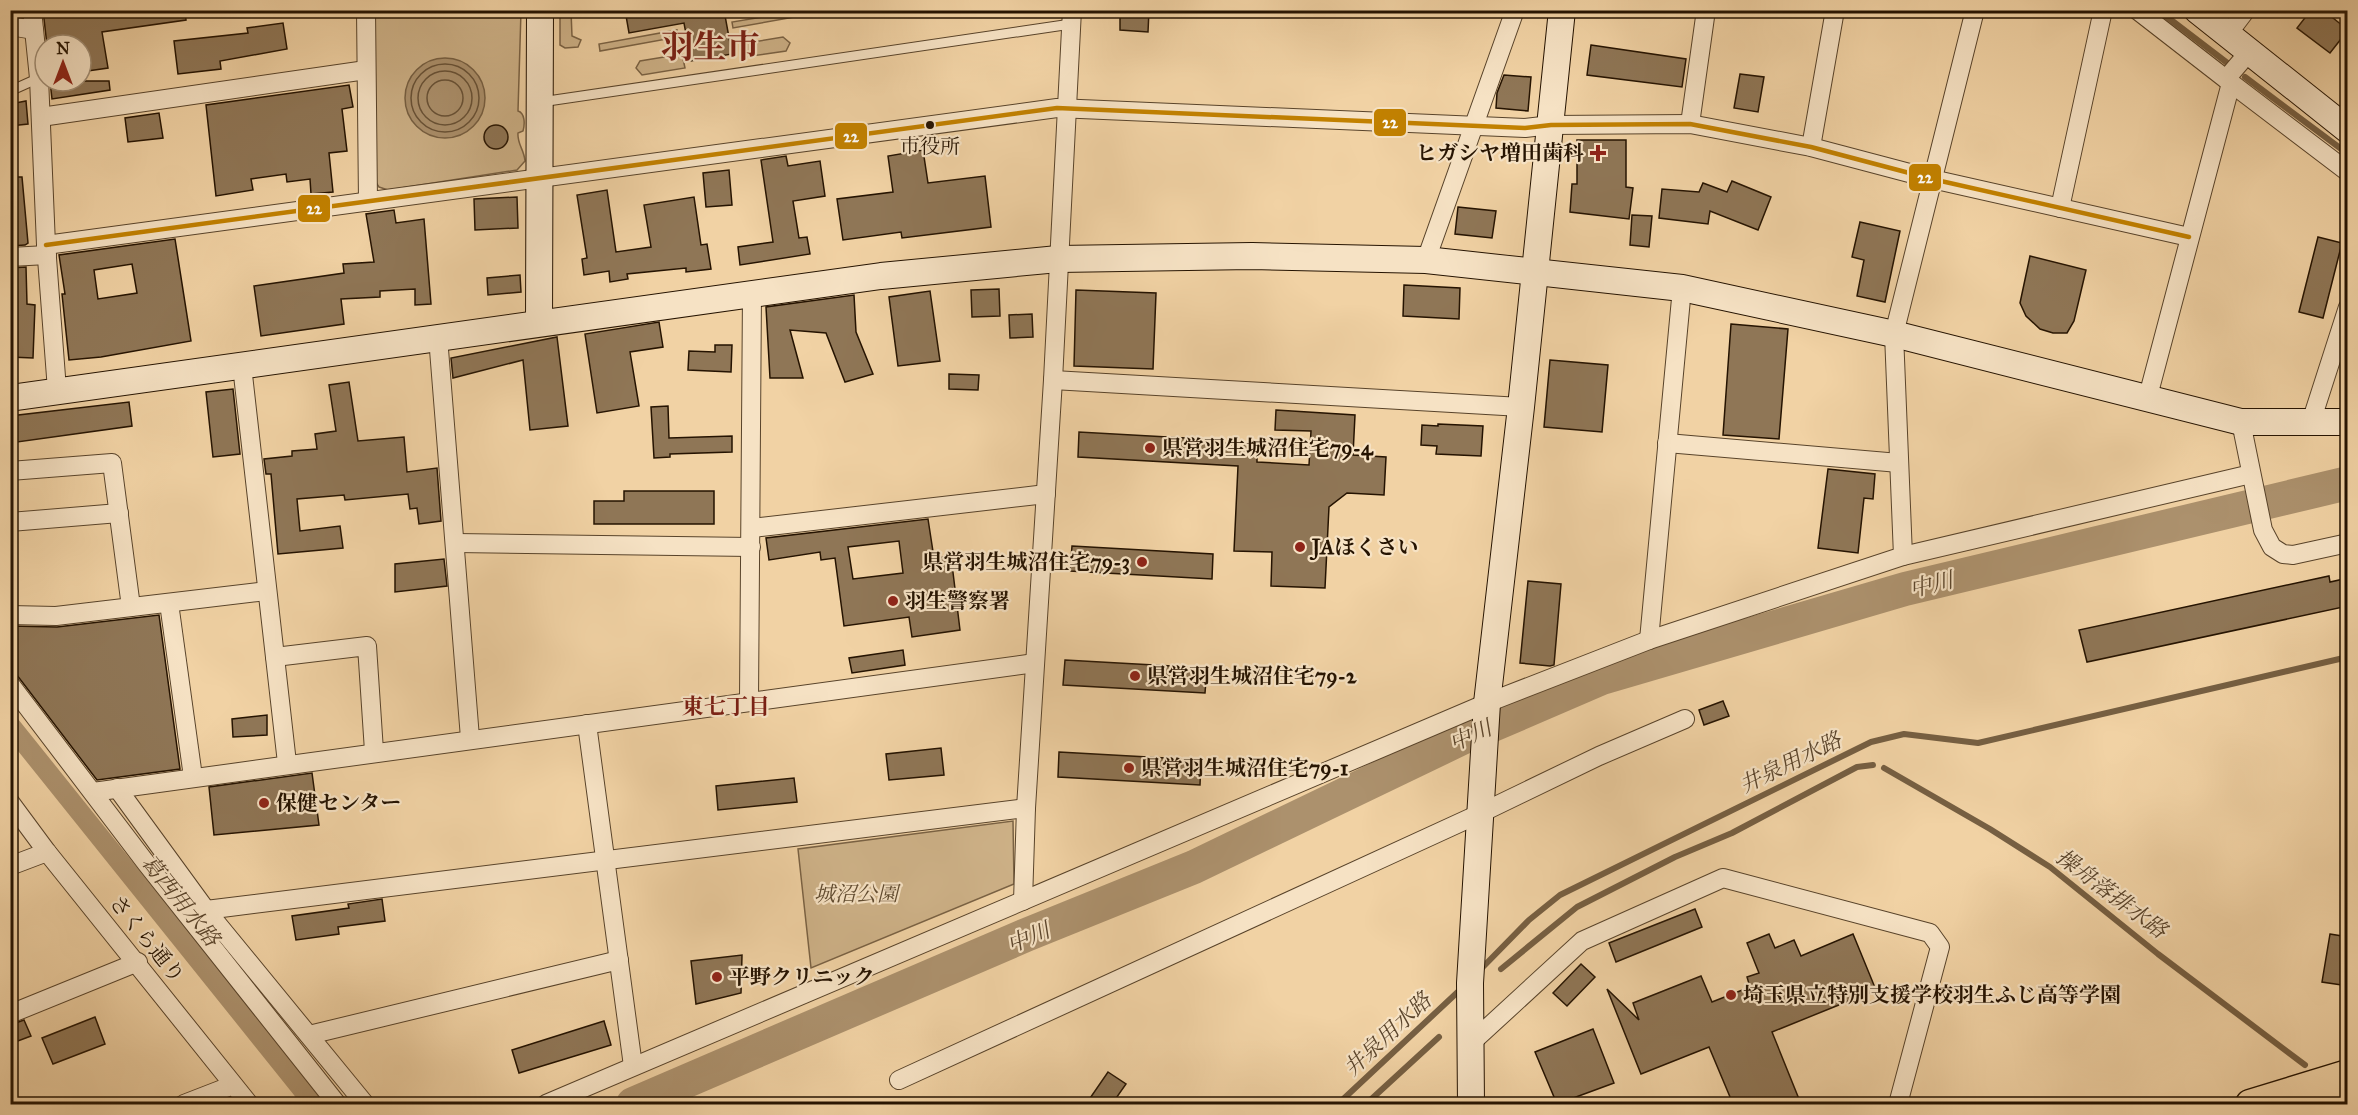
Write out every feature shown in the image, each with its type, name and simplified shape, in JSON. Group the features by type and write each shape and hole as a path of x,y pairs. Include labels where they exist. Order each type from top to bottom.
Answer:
{"main road":[{"path":"2250,1104 2348,1074"},
{"path":"2332,1104 2348,1100"}],"street":[{"path":"32,10 34,33"},
{"path":"366,10 368,202"},
{"path":"539,322 540,10"},
{"path":"1426,260 1515,10"},
{"path":"1471,1104 1470,983 1487,704 1521,407 1562,10"},
{"path":"1690,124 1706,10"},
{"path":"1811,147 1835,10"},
{"path":"1903,556 1894,334 1975,10"},
{"path":"2060,208 2103,10"},
{"path":"2137,10 2348,172"},
{"path":"2197,10 2348,130"},
{"path":"2227,35 2246,10"},
{"path":"1023,901 1026,808 1053,380 1072,17"},
{"path":"10,26 34,30"},
{"path":"2147,400 2229,81 2249,52"},
{"path":"41,117 366,70"},
{"path":"40,93 47,250 57,390"},
{"path":"10,257 368,202 1067,108 1525,128 1551,125 1690,124 1811,147 1932,179 2189,237"},
{"path":"10,398 891,274 1058,259 1252,256 1426,260 1535,270 1682,288 1894,334 2241,422 2348,422"},
{"path":"1649,640 1682,288"},
{"path":"749,700 752,292"},
{"path":"2311,422 2348,307"},
{"path":"438,337 470,738"},
{"path":"242,366 287,763"},
{"path":"1053,380 1521,407"},
{"path":"2241,422 2263,530 2272,547 2283,554 2293,555 2348,543"},
{"path":"1667,443 1899,463"},
{"path":"10,471 112,463 131,607"},
{"path":"546,1104 1487,704 1649,640 1903,556 2252,481"},
{"path":"752,528 1046,494"},
{"path":"10,522 119,513"},
{"path":"456,543 751,547"},
{"path":"10,615 56,616 267,591"},
{"path":"170,603 193,777"},
{"path":"275,657 367,646 374,751"},
{"path":"93,792 374,751 1035,663"},
{"path":"10,684 337,1104"},
{"path":"899,1080 1481,813 1599,756 1685,720"},
{"path":"587,724 633,1066"},
{"path":"117,788 206,910 365,1104"},
{"name":"さくら通り","path":"10,802 47,852 138,962 249,1104"},
{"path":"206,910 1026,808"},
{"path":"10,866 47,852"},
{"path":"1470,1044 1582,941 1724,878 1930,933 1940,947 1898,1104"},
{"path":"309,1035 619,960"},
{"path":"10,1014 138,962"},
{"path":"184,1104 233,1084"}],"lane":[{"path":"538,102 1072,17"},
{"path":"10,92 33,81"}],"green space":[{"path":"371,11 521,11 518,111 522,114 524,122 523,131 518,133 518,137 525,161 517,170 388,190 379,187 373,178"},
{"path":"560,11 571,11 572,36 581,40 578,47 565,48 560,45"},
{"path":"805,11 806,15 733,28 732,22"},
{"path":"677,30 678,37 600,51 599,44"},
{"path":"783,37 790,43 786,51 744,57 741,44"},
{"path":"682,54 685,68 642,75 636,68 640,61"},
{"name":"城沼公園","path":"1013,821 1014,884 811,968 798,849"}],"water":[{"path":"437,58 453,58 474,69 485,90 485,106 474,127 453,138 437,138 423,132 411,120 405,106 405,90 411,76 423,64"}],"building":[{"path":"43,10 185,10 186,20 102,32 108,68 93,70 93,33 46,33"},
{"path":"625,10 724,10 732,54 691,61 684,23 629,33"},
{"path":"1120,10 1149,10 1148,32 1120,30"},
{"path":"2311,10 2323,10 2348,30 2330,53 2297,28"},
{"path":"283,23 287,49 220,61 221,69 178,74 174,41 248,33 247,28"},
{"path":"1591,45 1686,59 1682,87 1587,75"},
{"path":"1740,74 1764,77 1758,112 1734,108"},
{"path":"1504,75 1531,77 1528,111 1496,108 1497,93"},
{"path":"93,81 109,81 110,90 93,93"},
{"path":"349,85 353,107 342,109 347,151 329,153 333,192 311,194 310,179 287,182 286,174 251,179 253,190 216,196 206,105"},
{"path":"51,93 91,93 52,99"},
{"path":"26,101 28,124 10,126 10,104"},
{"path":"159,113 163,138 128,142 125,118"},
{"path":"496,125 501,126 507,132 507,142 501,148 496,149 491,148 485,142 484,137 485,132 491,126"},
{"path":"1577,140 1626,140 1626,187 1633,188 1629,219 1570,212 1572,184 1577,184"},
{"path":"923,150 928,183 985,176 991,227 902,238 901,232 843,240 837,199 893,192 888,156"},
{"path":"786,156 788,166 820,161 825,196 793,201 799,238 807,237 810,254 740,265 738,247 773,242 761,160"},
{"path":"729,170 732,205 706,207 703,173"},
{"path":"10,177 22,177 28,243 25,245 10,246"},
{"path":"1732,181 1771,197 1758,230 1710,211 1708,224 1659,218 1662,189 1699,192 1703,183 1727,192"},
{"path":"607,190 616,252 651,247 644,205 694,197 701,245 707,244 711,269 686,272 686,268 627,274 628,279 610,282 609,271 584,275 582,259 587,258 577,195"},
{"path":"517,197 518,228 475,230 474,199"},
{"path":"1458,207 1496,211 1492,238 1455,234"},
{"path":"394,210 396,223 424,219 431,304 415,305 415,289 380,291 380,297 341,299 344,324 261,336 254,286 344,273 343,264 374,262 366,214"},
{"path":"1632,215 1652,216 1649,247 1630,245"},
{"path":"1860,222 1900,231 1885,302 1857,296 1864,260 1852,257"},
{"path":"2318,237 2342,243 2323,318 2299,312"},
{"path":"175,239 191,341 101,357 69,360 62,294 65,294 59,255","holes":["132,264 137,293 98,299 94,270"]},
{"path":"2030,256 2086,270 2074,321 2067,333 2053,333 2040,329 2026,316 2020,303"},
{"path":"26,267 27,304 35,305 33,358 10,357 10,268"},
{"path":"520,275 521,292 488,295 487,278"},
{"path":"1404,285 1460,288 1459,319 1403,316"},
{"path":"999,289 1000,316 972,317 971,290"},
{"path":"1076,290 1156,293 1153,369 1074,366"},
{"path":"930,291 940,361 898,366 889,297"},
{"path":"854,295 856,332 873,374 845,382 826,333 790,330 803,378 770,378 766,307"},
{"path":"1032,314 1033,337 1010,338 1009,315"},
{"path":"659,322 663,347 630,352 639,406 597,413 585,334"},
{"path":"1731,324 1788,329 1779,439 1723,435"},
{"path":"557,337 568,426 530,430 523,360 453,378 451,358"},
{"path":"715,345 732,345 731,372 688,370 689,351 715,352"},
{"path":"1550,360 1608,365 1602,432 1544,427"},
{"path":"949,374 979,375 978,390 949,389"},
{"path":"349,382 358,441 404,437 407,472 437,468 441,521 419,524 417,508 410,509 408,494 345,500 344,495 297,499 300,531 340,526 343,548 278,554 271,474 266,474 264,459 292,456 292,451 317,449 315,434 336,431 329,385"},
{"path":"233,389 240,454 213,457 206,392"},
{"path":"129,402 132,426 10,443 10,416"},
{"path":"668,406 669,438 732,436 732,452 670,454 670,457 654,458 651,407"},
{"path":"1276,410 1355,415 1353,455 1386,457 1384,495 1347,493 1329,507 1325,588 1271,586 1272,552 1234,551 1238,466 1078,457 1079,432 1221,440 1221,443 1257,445 1257,462 1309,465 1311,431 1275,430"},
{"path":"1438,424 1483,426 1481,456 1436,454 1437,446 1421,445 1422,425 1438,426"},
{"path":"1828,469 1875,474 1873,499 1864,498 1858,553 1818,548"},
{"path":"624,491 714,491 714,524 594,524 594,501 624,501"},
{"path":"928,519 934,558 951,556 960,630 912,637 909,617 844,626 835,558 821,560 820,552 769,560 766,538","holes":["899,541 903,573 853,579 848,547"]},
{"name":"県営羽生城沼住宅79-3","path":"1072,546 1213,554 1212,579 1070,571"},
{"path":"444,559 447,586 395,592 395,564"},
{"path":"2329,576 2330,582 2348,578 2348,606 2087,662 2079,630"},
{"path":"1528,581 1561,584 1554,665 1520,663"},
{"path":"159,615 180,769 97,780 10,666 10,626 57,627"},
{"path":"903,650 905,665 852,673 849,658"},
{"name":"県営羽生城沼住宅79-2","path":"1065,660 1207,668 1205,693 1063,685"},
{"path":"1723,701 1729,716 1704,725 1699,710"},
{"path":"267,715 267,735 233,737 232,719"},
{"path":"941,748 944,775 889,780 886,754"},
{"name":"県営羽生城沼住宅79-1","path":"1059,752 1201,760 1200,785 1058,777"},
{"name":"保健センター","path":"312,773 319,825 214,835 209,787"},
{"path":"794,778 797,802 718,810 716,786"},
{"path":"382,899 385,921 338,927 339,934 296,940 292,916 349,908 348,904"},
{"path":"1695,909 1702,927 1616,962 1609,943"},
{"path":"1769,934 1775,948 1794,940 1801,956 1853,934 1876,990 1772,1032 1801,1104 1733,1104 1709,1047 1641,1074 1607,989 1639,1020 1633,1003 1701,976 1712,1002 1750,987 1747,977 1759,973 1747,943"},
{"path":"2330,934 2348,937 2348,986 2322,982"},
{"name":"平野クリニック","path":"742,955 741,993 696,1004 691,961"},
{"path":"1581,964 1595,977 1567,1006 1553,993"},
{"path":"95,1017 105,1044 53,1064 42,1038"},
{"path":"24,1020 31,1036 10,1044 10,1025"},
{"path":"604,1021 611,1045 519,1073 512,1050"},
{"path":"1593,1029 1614,1083 1557,1104 1535,1052"},
{"path":"1108,1072 1126,1084 1112,1104 1086,1104"}],"waterway":[{"path":"2158,10 2230,65"},
{"path":"2245,77 2348,154"},
{"name":"中川","path":"633,1104 1026,935 1194,867 1460,739 1602,678 1905,589 2348,483"},
{"name":"井泉用水路","path":"1478,972 1529,920 1560,895 1871,742 1904,734 1978,743 2348,657"},
{"name":"葛西用水路","path":"10,725 314,1104"},
{"name":"操舟落排水路","path":"1501,969 1577,907 1675,857 1732,833 1857,767 1873,765"},
{"name":"操舟落排水路","path":"1884,768 1990,829 2050,867 2158,954 2305,1065"},
{"name":"井泉用水路","path":"1338,1104 1462,988"},
{"name":"操舟落排水路","path":"1366,1104 1439,1037"}],"transit line":[{"name":"22","path":"46,245 1057,108 1525,128 1551,125 1690,124 1811,147 1932,179 2189,237"}],"place":[{"name":"市役所","path":"930,125"},
{"name":"ヒガシヤ増田歯科","path":"1598,153"},
{"name":"県営羽生城沼住宅79-4","path":"1150,448"},
{"name":"JAほくさい","path":"1300,547"},
{"name":"県営羽生城沼住宅79-3","path":"1142,562"},
{"name":"羽生警察署","path":"893,601"},
{"name":"県営羽生城沼住宅79-2","path":"1135,676"},
{"name":"県営羽生城沼住宅79-1","path":"1129,768"},
{"name":"保健センター","path":"264,803"},
{"name":"平野クリニック","path":"717,977"},
{"name":"埼玉県立特別支援学校羽生ふじ高等学園","path":"1731,995"}],"district":[{"name":"羽生市","path":"710,46"},
{"name":"東七丁目","path":"726,706"}]}
